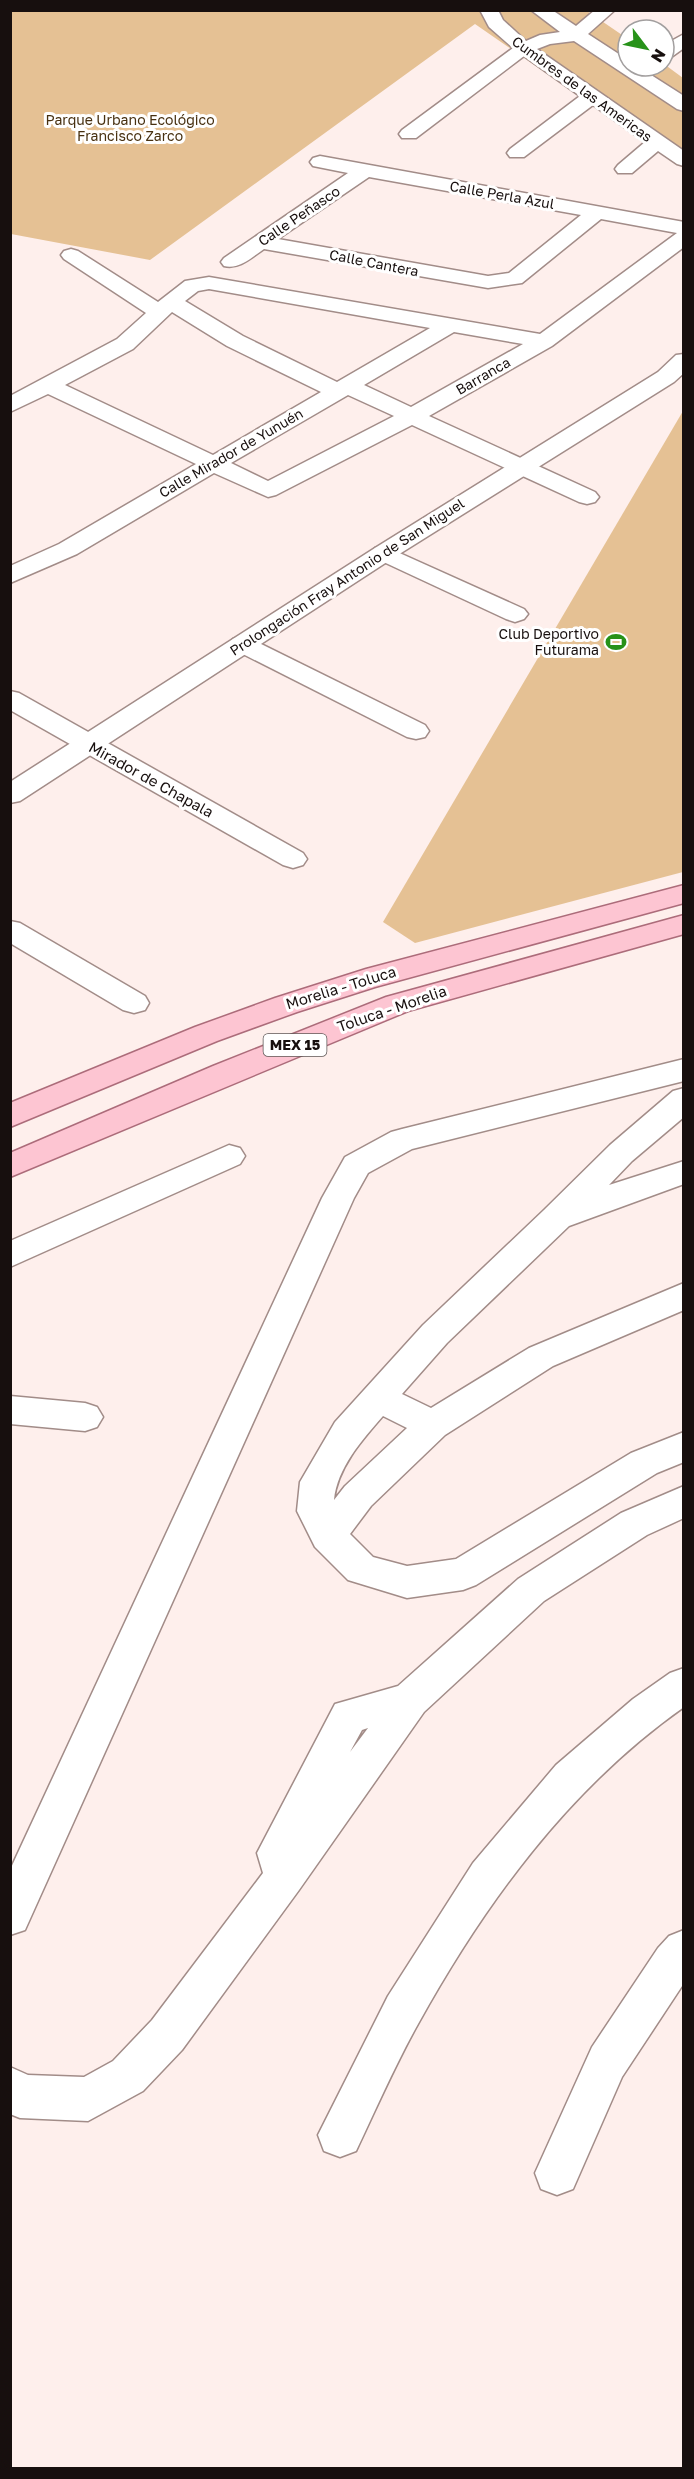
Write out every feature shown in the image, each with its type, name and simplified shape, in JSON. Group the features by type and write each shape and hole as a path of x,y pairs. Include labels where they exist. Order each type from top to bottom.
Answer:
{"main road":[{"name":"Morelia - Toluca","path":"10,1116 206,1034 366,979 684,894"},
{"name":"Toluca - Morelia","path":"10,1166 266,1056 397,1004 684,924"},
{"path":"10,1131 72,1106 206,1034"}],"street":[{"name":"Cumbres de las Americas","path":"489,10 500,28 524,48 684,160"},
{"path":"539,10 684,105"},
{"path":"409,134 524,48 546,39 576,35 613,23"},
{"path":"605,55 613,23"},
{"path":"516,153 592,96"},
{"path":"625,169 656,142"},
{"name":"Calle Perla Azul","path":"320,162 684,228"},
{"name":"Calle Peñasco","path":"231,262 366,170"},
{"name":"Calle Cantera","path":"261,242 471,281 488,282 515,279 597,212"},
{"name":"Barranca","path":"212,463 268,490 414,415 544,341 684,237"},
{"path":"71,255 165,307 235,341 342,388 414,415 587,497"},
{"path":"10,405 125,344 192,285 209,283 544,341"},
{"name":"Calle Mirador de Yunuén","path":"10,576 68,549 449,326"},
{"name":"Prolongación Fray Antonio de San Miguel","path":"10,795 384,553 666,377 684,360"},
{"path":"48,385 212,463"},
{"path":"384,553 515,614"},
{"path":"242,644 416,731"},
{"name":"Mirador de Chapala","path":"10,699 293,859"},
{"path":"10,930 134,1003"},
{"path":"10,1916 338,1198 356,1165 402,1140 684,1070"},
{"path":"684,1099 621,1154 435,1334 348,1432 318,1482 315,1512 328,1536 361,1569 407,1582 463,1574 644,1463 684,1446"},
{"path":"621,1154 674,1175"},
{"path":"10,1255 229,1156"},
{"path":"556,1219 674,1175"},
{"path":"328,1536 358,1496 433,1425 541,1357 684,1296"},
{"path":"378,1398 433,1425"},
{"path":"10,1410 86,1417"},
{"path":"10,2088 20,2096 88,2099 128,2076 167,2035 285,1877 410,1700 531,1590 634,1524 684,1501"},
{"path":"340,2135 403,2010 487,1876 570,1778 647,1711 684,1685"},
{"path":"557,2173 608,2061 673,1962 684,1950"}],"green space":[{"name":"Parque Urbano Ecológico Francisco Zarco","path":"10,11 587,11 616,31 616,78 676,78 676,73 683,78 683,168 475,24 150,260 11,234"},
{"name":"Club Deportivo Futurama","path":"683,411 683,872 415,943 383,922"}],"place":[{"name":"Club Deportivo Futurama","path":"616,642"}]}
